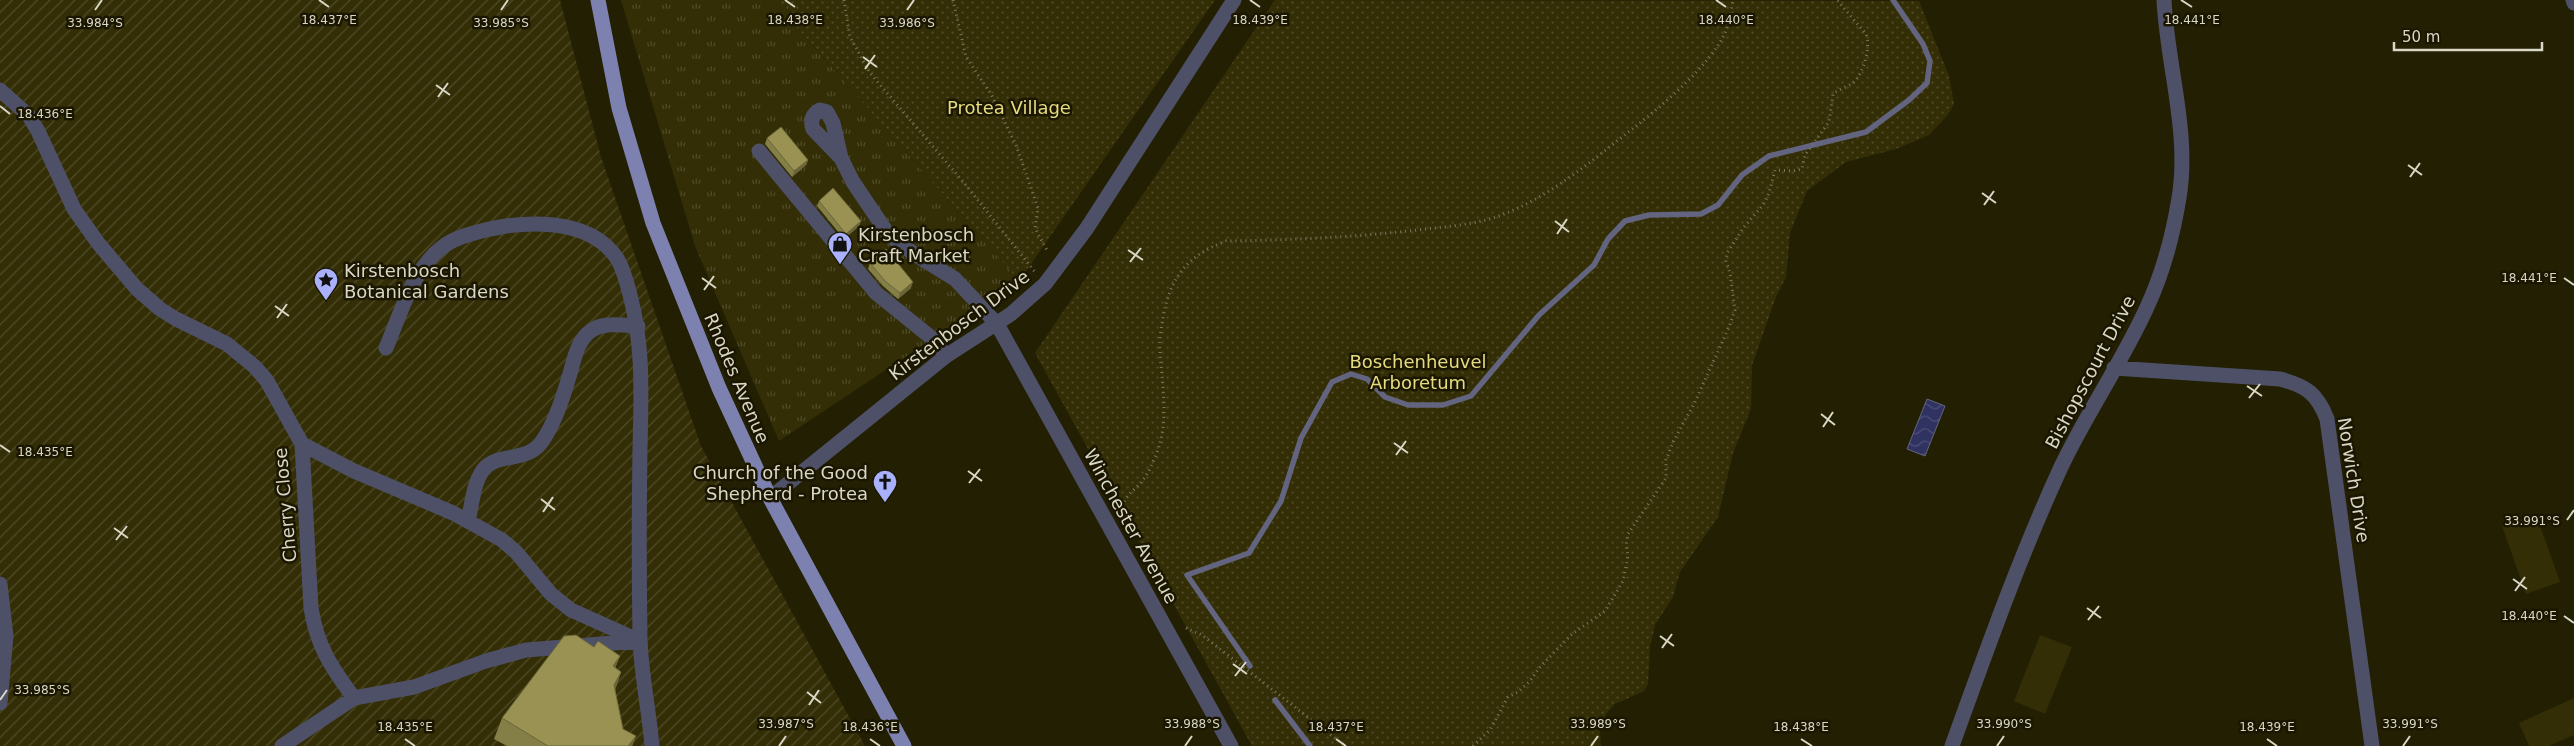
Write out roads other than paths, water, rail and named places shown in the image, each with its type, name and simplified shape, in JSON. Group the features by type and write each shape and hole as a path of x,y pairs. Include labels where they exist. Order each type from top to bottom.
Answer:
{"main road":[{"name":"Rhodes Avenue","path":"598,0 620,108 653,223 719,388 770,498 904,746"}],"street":[{"name":"Kirstenbosch Drive","path":"770,498 946,356 998,324 1045,284 1087,228 1234,0"},
{"name":"Bishopscourt Drive","path":"1952,746 2010,587 2047,498 2078,433 2148,306 2167,253 2180,196 2181,139 2164,0"},
{"name":"Cherry Close","path":"0,90 29,116 38,131 74,209 98,243 137,289 160,309 227,344 255,367 267,381 302,444 314,632 335,673 354,698"},
{"path":"759,151 876,293 933,339 946,356"},
{"name":"Winchester Avenue","path":"841,158 868,208 888,234 912,253 955,279 998,324 1231,746"},
{"path":"386,348 410,291 438,251 453,241 504,227 538,222 560,225 581,232 602,244 616,258 628,286 638,326 643,383 640,449 640,640 652,746"},
{"path":"468,521 477,481 484,469 495,461 527,455 541,443 555,420 577,350 586,336 595,328 608,325 638,326"},
{"name":"Norwich Drive","path":"2114,368 2280,379 2300,385 2312,393 2322,405 2327,419 2372,746"},
{"path":"302,444 354,471 453,513 502,540 516,552 551,594 571,610 640,640"},
{"path":"0,584 6,636 0,703"},
{"path":"282,746 354,698 414,687 486,661 526,650 640,640"}],"water":[{"path":"1927,399 1945,406 1925,456 1907,449"}],"waterway":[{"path":"1250,666 1187,575 1249,553 1281,501 1301,438 1332,382 1351,374 1367,379 1385,397 1408,405 1443,405 1471,396 1539,315 1594,265 1608,239 1625,221 1649,215 1701,214 1718,205 1742,175 1769,156 1866,132 1909,100 1927,83 1930,61 1923,44 1893,0"},
{"path":"1275,700 1310,746"}],"place":[{"name":"Kirstenbosch Craft Market","path":"840,265"},
{"name":"Kirstenbosch Botanical Gardens","path":"326,301"},
{"name":"Church of the Good Shepherd - Protea","path":"885,503"}],"park label":[{"name":"Protea Village","path":"1009,107"},
{"name":"Boschenheuvel Arboretum","path":"1418,371"}]}
